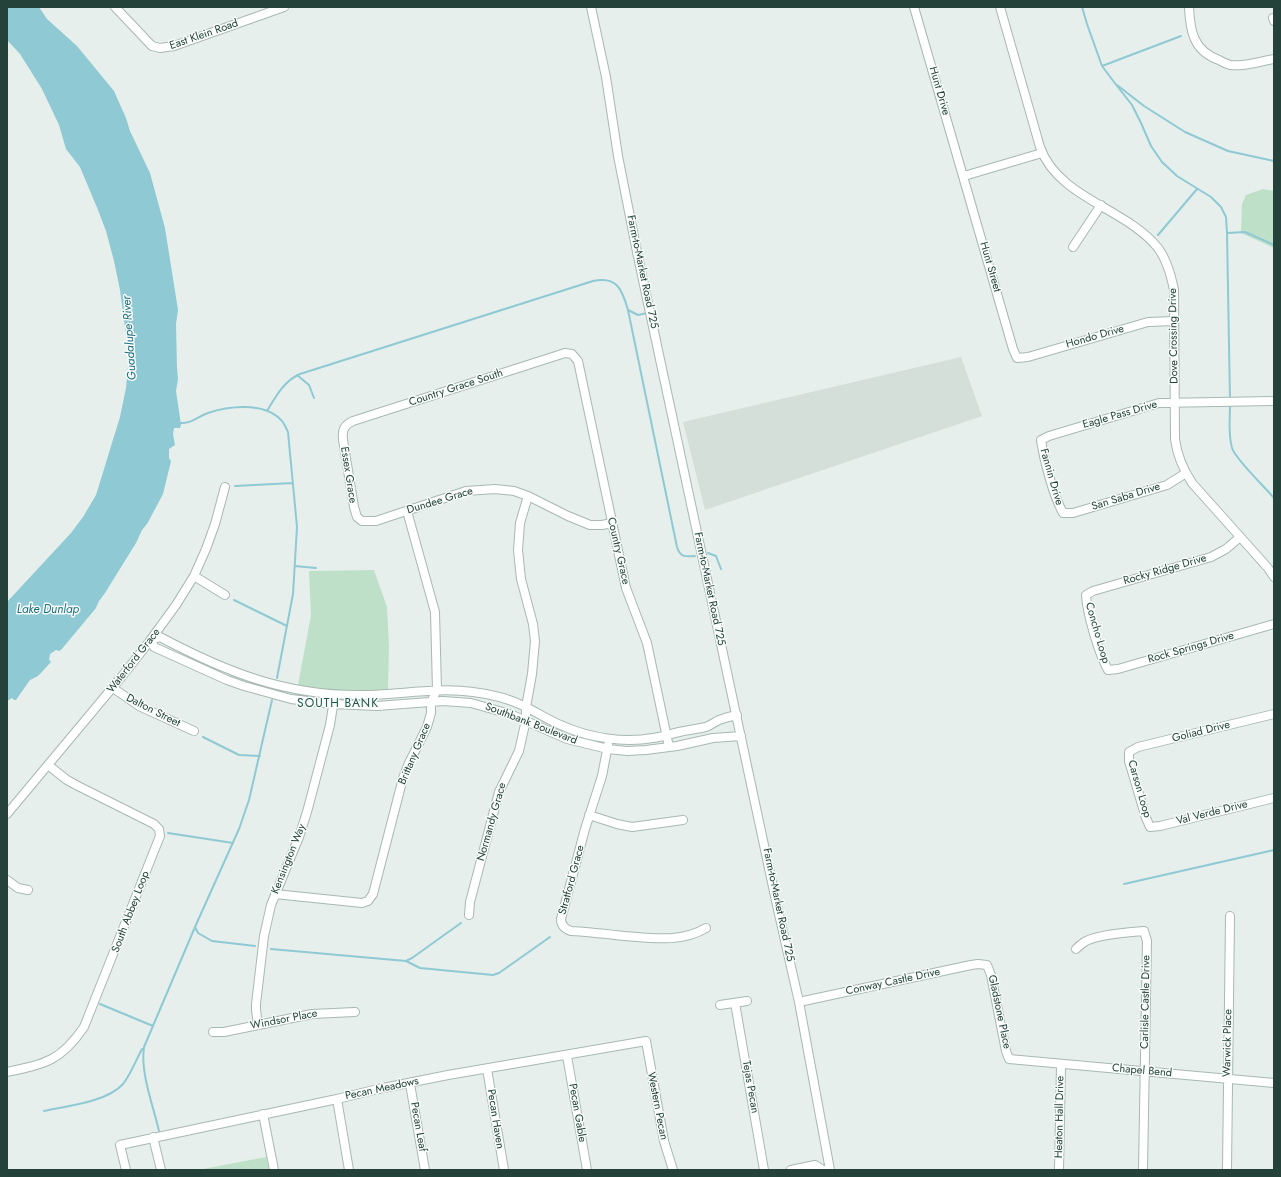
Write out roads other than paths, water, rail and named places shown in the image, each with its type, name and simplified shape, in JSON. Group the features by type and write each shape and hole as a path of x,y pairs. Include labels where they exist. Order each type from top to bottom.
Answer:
{"street":[{"name":"East Klein Road","path":"115,7 152,46 160,48 174,46 284,7"},
{"name":"Farm-to-Market Road 725","path":"591,7 606,77 622,178 776,901 799,1002 830,1170"},
{"name":"Hunt Drive","path":"914,7 964,176"},
{"name":"Dove Crossing Drive","path":"1000,7 1042,153 1056,173 1073,188 1138,228 1150,239 1159,249 1170,271 1174,290 1176,447 1186,473 1192,483 1268,568 1274,577"},
{"path":"1189,7 1192,33 1198,46 1207,56 1230,65 1274,59"},
{"path":"964,176 1042,153"},
{"name":"Hunt Street","path":"964,176 1013,349 1017,358"},
{"path":"1073,248 1100,205"},
{"name":"Hondo Drive","path":"1017,358 1028,357 1148,322 1174,321"},
{"name":"Country Grace South","path":"344,429 346,425 353,421 565,353 572,354"},
{"name":"Country Grace","path":"572,354 578,361 628,596 648,643 669,747"},
{"name":"Eagle Pass Drive","path":"1041,440 1048,436 1152,404 1175,402 1274,401"},
{"name":"Essex Grace","path":"344,429 343,440 354,507 356,517 359,520"},
{"name":"Fannin Drive","path":"1041,440 1042,449 1058,504 1063,513"},
{"name":"San Saba Drive","path":"1063,513 1073,513 1167,485 1186,473"},
{"name":"Waterford Grace","path":"7,814 113,688 176,606 194,576 210,537 226,487"},
{"name":"Dundee Grace","path":"359,520 364,522 373,521 451,496 476,490 504,490 528,496 585,523 596,526 612,523"},
{"name":"Normandy Grace","path":"469,915 470,902 499,792 519,751 526,720 526,707 532,674 535,641 532,618 521,579 518,550 520,523 528,496"},
{"name":"Brittany Grace","path":"275,894 362,903 368,901 373,894 404,774 427,727 431,713 431,702 437,690 436,612 407,511"},
{"name":"Rocky Ridge Drive","path":"1086,595 1093,591 1211,557 1226,549 1240,537"},
{"path":"194,576 226,595"},
{"name":"Concho Loop","path":"1086,595 1086,605 1103,661 1108,670"},
{"name":"Rock Springs Drive","path":"1108,670 1118,669 1274,624"},
{"name":"Southbank Boulevard","path":"737,715 710,725 653,738 609,738 586,734 563,726 526,707 486,694 464,691 437,690 390,695 334,694 294,689 254,679 230,671 202,659 160,637 151,640 154,647 208,673 244,686 291,699 333,704 377,706 452,701 476,704 499,710 526,720 567,739 608,749 636,751 669,747 713,738 741,736"},
{"name":"Dalton Street","path":"113,688 139,706 194,732"},
{"name":"Kensington Way","path":"258,1025 256,1004 266,926 275,894 303,825 330,725 334,694"},
{"name":"Goliad Drive","path":"1129,752 1138,747 1274,714"},
{"path":"710,725 713,738"},
{"name":"Stratford Grace","path":"609,738 601,780 589,815 561,919 563,926 571,931 660,939 688,936 706,928"},
{"name":"Carson Loop","path":"1129,752 1130,761 1146,818 1150,827"},
{"name":"South Abbey Loop","path":"7,1072 48,1062 69,1047 84,1027 160,836 159,829 154,824 67,780 48,765"},
{"name":"Val Verde Drive","path":"1150,827 1160,826 1274,798"},
{"path":"589,815 632,827 683,820"},
{"path":"7,880 18,888 28,890"},
{"name":"Warwick Place","path":"1227,1170 1230,916"},
{"name":"Carlisle Castle Drive","path":"1076,949 1090,939 1144,931 1147,941 1143,1170"},
{"name":"Conway Castle Drive","path":"799,1002 971,965 987,965"},
{"name":"Gladstone Place","path":"987,965 991,975 1006,1051 1010,1059"},
{"path":"720,1005 747,1001"},
{"name":"Tejas Pecan","path":"734,1003 764,1170"},
{"name":"Windsor Place","path":"213,1032 224,1032 316,1013 355,1012"},
{"name":"Pecan Meadows","path":"126,1170 120,1145 378,1089 646,1041"},
{"name":"Western Pecan","path":"646,1041 664,1141 673,1170"},
{"name":"Pecan Gable","path":"566,1056 587,1170"},
{"name":"Chapel Bend","path":"1010,1059 1061,1065 1274,1083"},
{"name":"Heaton Hall Drive","path":"1059,1170 1061,1065"},
{"name":"Pecan Haven","path":"487,1069 504,1170"},
{"name":"Pecan Leaf","path":"410,1084 426,1170"},
{"path":"337,1099 349,1170"},
{"path":"264,1114 274,1170"},
{"path":"153,1137 161,1170"},
{"path":"791,1170 815,1165 826,1153"},
{"path":"815,1165 824,1170"}],"water":[{"name":"Lake Dunlap","path":"7,7 39,7 47,19 77,46 114,91 130,131 150,173 165,228 178,310 176,324 178,379 176,391 181,425 180,428 174,428 173,434 175,445 169,449 169,458 171,461 163,494 136,543 96,608 61,650 56,650 50,654 49,660 51,662 38,676 30,680 16,700 12,698 7,701 7,602 71,533 83,517 96,495 120,417 126,388 129,357 120,290 106,231 80,167 66,149 59,125 42,89 20,54 7,40"}],"waterway":[{"path":"1082,7 1102,66 1114,82"},
{"path":"1102,66 1181,36"},
{"path":"1114,82 1132,105 1151,146 1162,162 1177,176 1211,197 1221,207 1226,217 1230,400"},
{"path":"1117,85 1144,106 1185,132 1228,151 1274,161"},
{"path":"1158,235 1197,189"},
{"path":"1227,233 1245,232 1274,245"},
{"path":"267,411 285,385 300,374 593,281 608,280 613,282 621,290 628,310 677,547 681,555 695,556"},
{"path":"628,310 638,315 647,313"},
{"path":"297,375 309,385 314,398"},
{"path":"1230,405 1230,432 1232,448 1239,459 1274,498"},
{"path":"179,423 191,421 216,411 235,407 245,407 264,410 273,414 283,422 288,432 297,527 293,594 277,678"},
{"path":"235,486 293,483"},
{"path":"708,553 716,556 721,569"},
{"path":"295,566 316,568"},
{"path":"234,600 287,626"},
{"path":"159,1131 145,1078 143,1057 144,1047 239,829 249,800 272,700"},
{"path":"203,737 239,755 260,756"},
{"path":"168,833 233,843"},
{"path":"1124,884 1274,850"},
{"path":"406,961 461,923"},
{"path":"195,927 198,933 212,941 255,946"},
{"path":"271,949 406,961 420,968 493,975 499,973 550,937"},
{"path":"100,1004 153,1026"},
{"path":"44,1111 97,1099 116,1090 126,1080 142,1049"}],"district":[{"name":"SOUTH BANK","path":"338,704"}],"water label":[{"name":"Guadalupe River","path":"130,338"}]}
